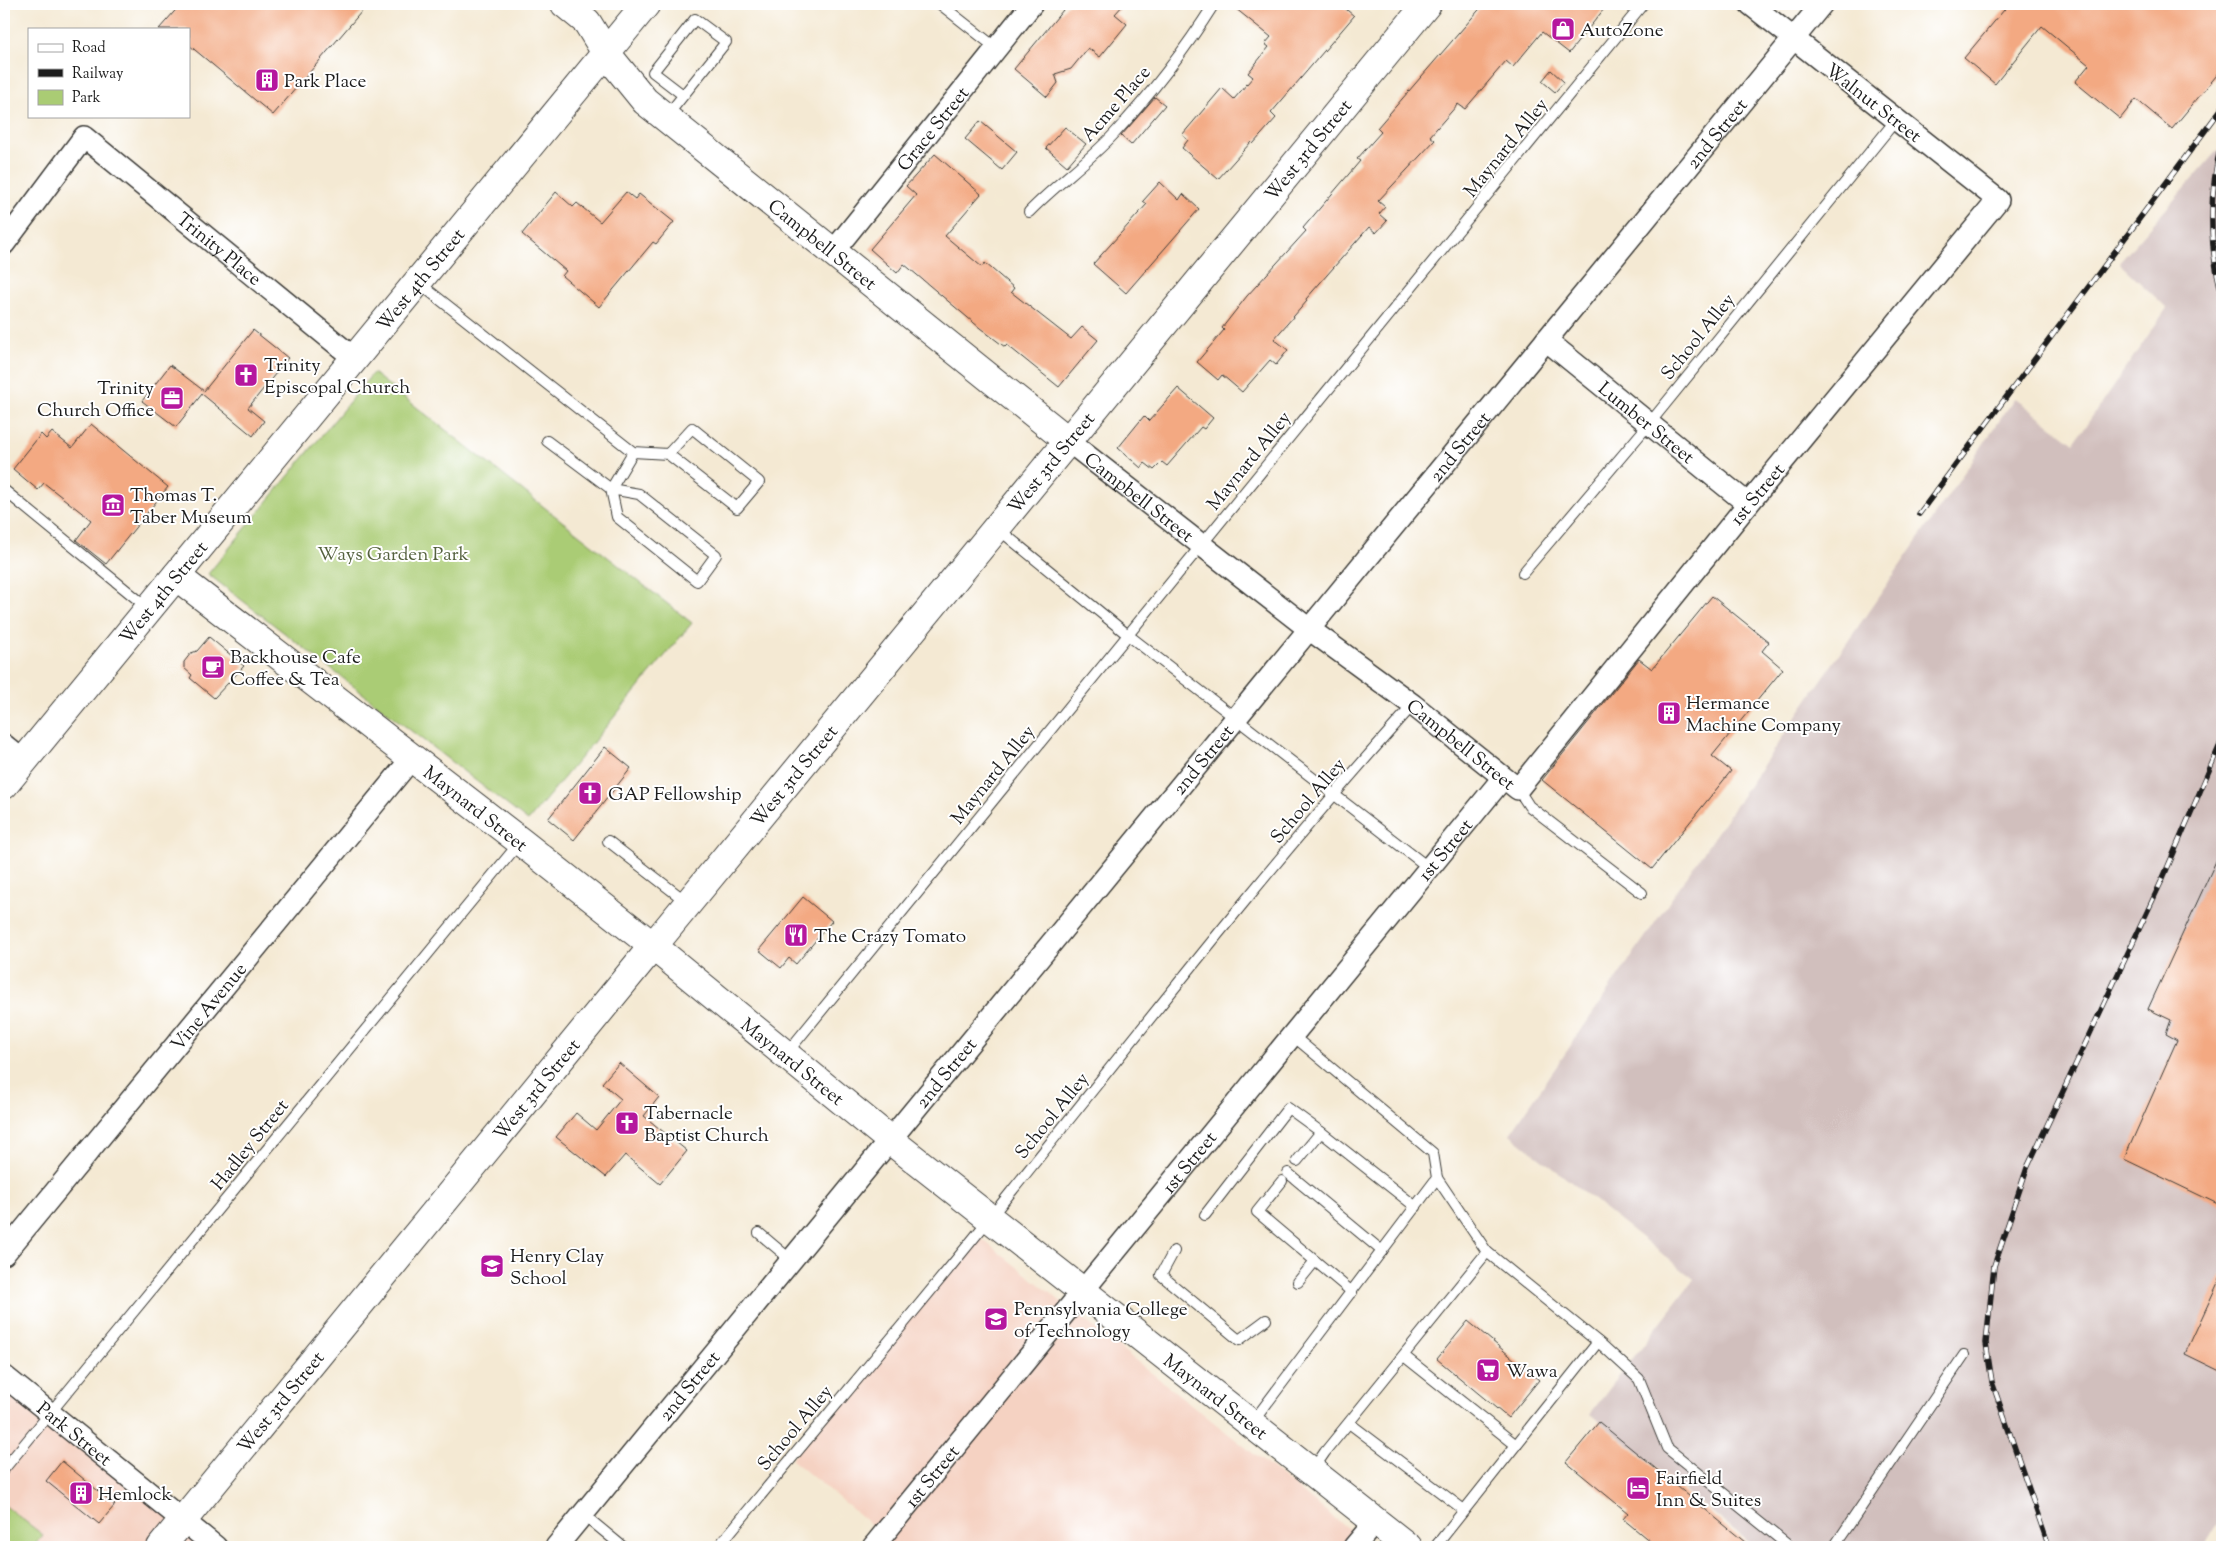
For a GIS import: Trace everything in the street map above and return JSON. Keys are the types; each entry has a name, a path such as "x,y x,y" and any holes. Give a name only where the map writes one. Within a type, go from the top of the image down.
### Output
{"main road":[{"name":"Campbell Street","path":"565,4 587,22 606,53 645,101 1067,440"},
{"name":"West 4th Street","path":"4,785 14,753 149,609 646,4"},
{"name":"West 3rd Street","path":"161,1547 1067,440 1427,4"},
{"name":"Maynard Street","path":"176,576 653,946 890,1140 1375,1522 1398,1544"}],"street":[{"name":"Grace Street","path":"832,253 1032,4"},
{"name":"Walnut Street","path":"1750,4 1998,200"},
{"name":"2nd Street","path":"556,1547 1822,4"},
{"name":"Trinity Place","path":"4,244 84,137 355,359"},
{"name":"1st Street","path":"873,1547 1430,868 1510,784 1748,504 1998,200"},
{"name":"Lumber Street","path":"1546,340 1748,504"},
{"name":"Campbell Street","path":"1067,440 1309,629 1413,705 1510,784"},
{"name":"Vine Avenue","path":"4,1254 412,758"},
{"name":"Park Street","path":"4,1376 216,1547"},
{"path":"1354,1547 1375,1522"}],"lane":[{"path":"940,4 996,48"},
{"name":"Acme Place","path":"1029,212 1049,191 1088,159 1114,134 1158,82 1214,4"},
{"name":"Maynard Alley","path":"785,1055 1643,4"},
{"path":"666,118 726,42 695,19 653,72 683,95"},
{"name":"School Alley","path":"1523,573 1649,424 1896,120"},
{"path":"418,282 633,452 668,454 736,508 759,482 692,428 668,454"},
{"path":"548,441 611,489 639,494 716,555 697,581 617,517 611,489 633,452"},
{"path":"4,490 149,609"},
{"path":"996,527 1128,635 1430,868"},
{"name":"School Alley","path":"718,1547 989,1219 1334,794 1413,705"},
{"name":"Campbell Street","path":"1510,784 1529,806 1642,892"},
{"path":"608,840 688,904"},
{"name":"Hadley Street","path":"4,1469 521,842"},
{"path":"1292,1035 1433,1153 1438,1178 1487,1252 1598,1342 1639,1378 1668,1448 1790,1547"},
{"path":"1205,1215 1288,1108 1416,1207"},
{"path":"1297,1161 1321,1132"},
{"path":"1352,1292 1257,1212 1285,1177 1382,1251"},
{"path":"1251,1424 1438,1178"},
{"path":"758,1233 791,1260"},
{"path":"1174,1251 1161,1275 1239,1340 1266,1320"},
{"path":"1312,1472 1349,1423 1487,1252"},
{"path":"1298,1282 1315,1261"},
{"path":"1435,1547 1598,1342"},
{"path":"1834,1547 1964,1355"},
{"path":"1404,1356 1516,1445"},
{"path":"1349,1423 1464,1510"},
{"path":"583,1514 623,1547"}],"shaded area":[{"path":"2222,145 2222,1517 2204,1547 1755,1547 1590,1414 1694,1279 1510,1134 2015,398 2074,443 2167,308 2119,263"},
{"name":"Pennsylvania College of Technology","path":"978,1236 1371,1547 858,1547 874,1527 791,1459"},
{"path":"4,1376 216,1547 4,1547"}],"green space":[{"name":"Ways Garden Park","path":"373,373 692,623 528,821 208,574"},
{"path":"4,1505 43,1535 33,1547 4,1546"}],"building":[{"name":"Park Place","path":"181,4 368,4 273,115 190,46 190,28 160,28"},
{"path":"1068,4 1124,4 1115,14 1127,24 1100,57 1088,48 1071,69 1055,74 1058,83 1047,97 1014,69"},
{"path":"1230,4 1340,4 1354,16 1271,113 1276,118 1253,144 1251,142 1218,179 1182,148 1188,140 1182,135 1222,88 1234,99 1253,77 1248,73 1269,47 1265,44 1271,37"},
{"path":"1484,4 1608,4 1569,53 1542,32 1513,67 1506,61 1465,109 1458,104 1430,136 1435,140 1378,201 1385,207 1379,214 1387,221 1376,233 1369,227 1274,339 1288,350 1276,365 1270,360 1242,392 1222,375 1218,380 1197,362 1224,330 1222,328 1247,296 1306,231 1303,228 1360,161 1357,159 1381,132 1377,128"},
{"path":"2009,4 2222,4 2222,69 2172,129 2136,99 2120,119 2075,82 2089,65 2042,26 1995,84 1964,58"},
{"path":"1551,70 1564,82 1555,92 1542,81"},
{"path":"1155,97 1165,105 1131,145 1121,136"},
{"path":"980,121 1017,152 1002,170 965,139"},
{"path":"1065,127 1086,144 1067,166 1046,148"},
{"path":"935,154 981,194 945,236 982,267 985,263 1014,288 1011,292 1071,339 1082,327 1098,340 1059,387 1007,345 1005,347 980,328 904,264 897,273 870,249 916,195 906,186"},
{"path":"1160,182 1179,200 1183,194 1199,209 1126,293 1093,264 1147,204 1143,201"},
{"path":"556,192 573,207 577,203 600,222 626,192 635,199 639,194 674,222 656,244 653,242 599,307 562,276 566,271 522,234"},
{"name":"Trinity Episcopal Church","path":"253,330 288,358 248,408 264,421 253,436 202,394 176,427 142,401 170,365 204,391"},
{"path":"1178,388 1213,418 1204,429 1201,427 1167,466 1162,462 1154,470 1145,463 1141,468 1118,448 1144,416 1149,421"},
{"name":"Thomas T. Taber Museum","path":"91,424 168,487 106,564 76,540 91,520 44,483 38,490 13,469 41,434 46,439 52,432 72,448"},
{"name":"Hermance Machine Company","path":"1712,596 1769,642 1762,651 1783,669 1712,756 1731,771 1652,869 1542,780 1639,659 1652,669"},
{"name":"Backhouse Cafe Coffee & Tea","path":"209,637 244,666 214,698 190,678 192,675 184,668 184,662 191,653 197,651"},
{"name":"GAP Fellowship","path":"605,747 631,768 574,840 548,819"},
{"path":"2222,848 2222,1206 2124,1159 2177,1040 2166,1034 2171,1020 2148,1009"},
{"name":"The Crazy Tomato","path":"803,897 832,921 796,964 789,958 781,968 759,950"},
{"name":"Tabernacle Baptist Church","path":"619,1063 659,1097 644,1116 687,1151 660,1184 625,1155 606,1177 556,1137 576,1113 596,1130 621,1099 602,1083"},
{"path":"2222,1274 2222,1372 2185,1354"},
{"name":"Wawa","path":"1468,1321 1539,1380 1508,1418 1437,1359"},
{"name":"Fairfield Inn & Suites","path":"1599,1422 1751,1547 1657,1547 1623,1519 1628,1513 1566,1462"},
{"name":"Hemlock","path":"62,1461 115,1505 99,1524 46,1481"}],"railway":[{"path":"1919,514 2222,108"},
{"path":"2222,142 2215,179 2212,218 2214,256 2222,293"},
{"path":"2049,1547 1992,1382 1986,1343 1994,1266 2027,1168 2163,878 2222,740"}],"place":[{"name":"AutoZone","path":"1563,29"},
{"name":"Park Place","path":"267,80"},
{"name":"Trinity Episcopal Church","path":"246,375"},
{"name":"Trinity Church Office","path":"172,398"},
{"name":"Thomas T. Taber Museum","path":"113,505"},
{"name":"Backhouse Cafe Coffee & Tea","path":"213,667"},
{"name":"Hermance Machine Company","path":"1669,713"},
{"name":"GAP Fellowship","path":"590,793"},
{"name":"The Crazy Tomato","path":"796,935"},
{"name":"Tabernacle Baptist Church","path":"627,1123"},
{"name":"Henry Clay School","path":"492,1266"},
{"name":"Pennsylvania College of Technology","path":"996,1319"},
{"name":"Wawa","path":"1488,1370"},
{"name":"Fairfield Inn & Suites","path":"1638,1488"},
{"name":"Hemlock","path":"81,1493"}]}
